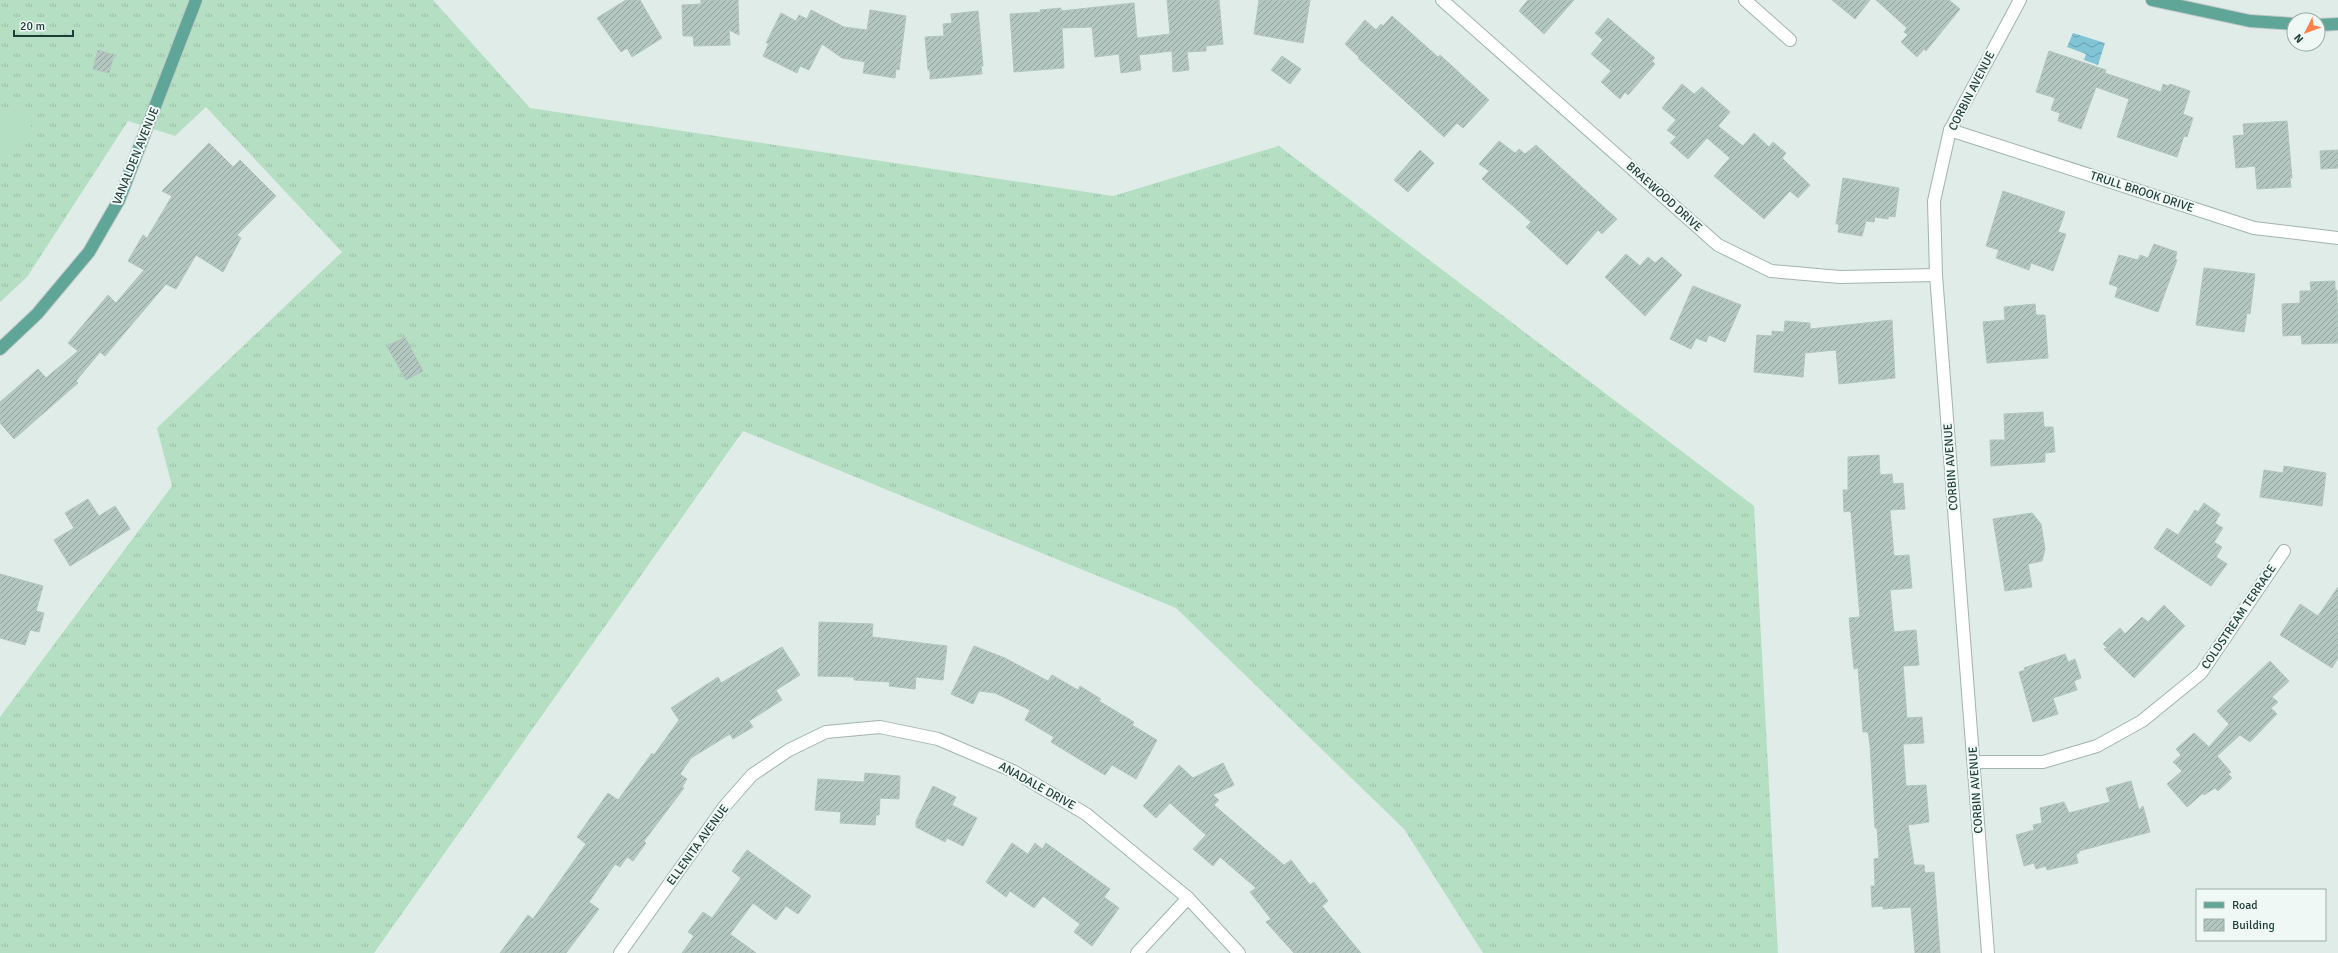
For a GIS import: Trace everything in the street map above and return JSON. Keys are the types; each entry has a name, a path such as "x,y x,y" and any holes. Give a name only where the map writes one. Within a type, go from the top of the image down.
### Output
{"main road":[{"name":"VANALDEN AVENUE","path":"0,349 37,314 89,252 120,200 196,0"},
{"path":"2152,0 2250,21 2286,23"},
{"path":"2326,25 2338,24"}],"street":[{"name":"BRAEWOOD DRIVE","path":"1442,0 1718,245 1771,271 1840,277 1936,275"},
{"path":"1745,0 1790,40"},
{"name":"CORBIN AVENUE","path":"1988,953 1936,275 1934,201 1950,130 2020,0"},
{"name":"TRULL BROOK DRIVE","path":"1950,130 2254,228 2338,238"},
{"name":"COLDSTREAM TERRACE","path":"1974,762 2043,762 2097,746 2142,721 2201,674 2284,551"},
{"name":"ANADALE DRIVE","path":"789,750 826,732 880,727 938,739 1013,771 1086,814 1188,898 1239,953"},
{"name":"ELLENITA AVENUE","path":"620,953 724,807 752,776 789,750"},
{"path":"1137,953 1188,898"}],"green space":[{"path":"0,0 433,0 530,108 1113,196 1279,146 1754,506 1778,953 1483,953 1404,829 1176,608 743,431 374,953 0,953 0,717 172,486 157,428 342,252 206,107 175,136 128,121 27,277 0,302"},
{"path":"18,103 31,109 32,124 25,138 20,143 7,152 0,154 0,111"}],"water":[{"path":"2073,33 2105,43 2098,65 2084,60 2086,54 2067,47"}],"building":[{"path":"626,0 640,0 662,38 632,57 627,48 621,52 597,18"},
{"path":"701,0 738,0 739,35 729,30 730,45 694,46 693,36 683,36 682,5 701,4"},
{"path":"1167,0 1219,0 1223,44 1206,46 1206,51 1187,52 1189,70 1173,72 1172,51 1139,55 1141,70 1121,73 1119,54 1095,57 1092,27 1062,28 1064,68 1014,72 1010,14 1041,12 1040,10 1061,8 1061,11 1134,3 1137,38 1170,34"},
{"path":"1259,0 1310,0 1303,43 1254,34"},
{"path":"1528,0 1574,0 1544,34 1519,11"},
{"path":"1832,0 1870,0 1855,19"},
{"path":"1876,0 1949,0 1960,9 1926,51 1924,49 1917,57 1901,42 1908,35 1904,32 1907,28"},
{"path":"811,10 844,27 867,30 870,10 906,16 899,70 896,69 895,78 863,73 865,62 842,58 822,44 809,70 800,66 797,73 763,56 769,43 766,43 781,13 796,21 799,15 807,19"},
{"path":"978,11 983,66 981,66 982,74 930,79 925,37 944,36 943,24 952,23 951,14"},
{"path":"1392,16 1438,57 1440,55 1489,100 1463,128 1457,123 1444,137 1358,58 1359,57 1345,44 1365,20 1376,30 1381,24 1383,26"},
{"path":"1608,18 1655,58 1652,61 1655,64 1628,95 1625,92 1620,99 1601,82 1611,71 1591,54 1603,40 1595,33"},
{"path":"98,50 114,55 109,73 93,69"},
{"path":"2049,51 2106,70 2105,73 2161,92 2163,84 2169,86 2170,84 2190,91 2183,114 2193,118 2187,137 2184,136 2177,157 2117,137 2129,99 2096,87 2081,129 2058,121 2060,113 2051,110 2055,98 2036,92"},
{"path":"1282,56 1301,69 1290,84 1271,70"},
{"path":"1682,84 1694,94 1702,87 1730,112 1718,126 1743,146 1754,133 1769,147 1773,142 1786,153 1782,158 1810,185 1798,198 1790,191 1764,219 1714,176 1730,158 1707,138 1688,159 1670,143 1676,137 1667,130 1676,120 1662,108"},
{"path":"2287,121 2292,178 2290,178 2291,187 2257,189 2255,166 2236,168 2233,136 2244,135 2243,124"},
{"path":"1499,141 1515,153 1519,149 1525,154 1536,145 1617,219 1602,234 1598,230 1567,265 1526,227 1531,222 1482,179 1489,171 1479,164"},
{"path":"209,143 233,167 240,160 276,196 237,235 241,238 223,272 196,255 176,289 166,284 105,356 100,352 76,381 78,383 14,439 0,423 0,402 38,369 46,378 78,351 68,343 108,295 116,303 144,270 128,261 143,235 147,238 172,196 162,191"},
{"path":"1420,150 1434,163 1408,192 1394,180"},
{"path":"2338,150 2338,168 2321,169 2320,151"},
{"path":"1843,178 1899,188 1895,217 1889,216 1888,219 1875,217 1874,222 1866,221 1862,236 1838,232 1839,224 1836,224"},
{"path":"2003,191 2065,212 2058,232 2066,234 2053,271 2031,263 2029,270 1996,258 1999,250 1986,246"},
{"path":"2154,244 2177,252 2175,259 2177,260 2158,312 2115,297 2118,287 2109,284 2119,255 2138,260 2140,255 2148,258"},
{"path":"1626,254 1640,266 1648,257 1655,263 1662,257 1682,275 1645,316 1605,277"},
{"path":"2204,268 2255,274 2250,314 2247,313 2244,332 2196,325"},
{"path":"2335,281 2335,290 2337,290 2338,343 2302,344 2301,335 2283,336 2282,304 2300,303 2300,291 2311,291 2310,282"},
{"path":"1693,286 1741,305 1725,342 1709,335 1706,342 1696,338 1691,349 1670,339"},
{"path":"2035,304 2036,315 2045,315 2048,358 1987,363 1983,322 2005,320 2004,307"},
{"path":"1892,320 1895,378 1839,384 1836,350 1805,353 1803,377 1754,372 1757,335 1772,336 1772,331 1784,332 1785,321 1810,323 1810,329"},
{"path":"405,337 423,371 406,380 387,346"},
{"path":"2043,412 2044,427 2053,427 2055,452 2045,453 2045,462 1991,466 1990,440 2005,440 2004,414"},
{"path":"1879,455 1880,475 1892,474 1893,484 1903,483 1905,509 1890,510 1894,556 1909,555 1912,588 1890,590 1894,632 1916,630 1919,665 1903,666 1907,718 1922,717 1924,743 1903,744 1906,786 1926,785 1929,822 1908,825 1914,865 1924,865 1925,873 1934,872 1940,953 1915,953 1911,907 1883,909 1883,906 1872,907 1871,886 1875,886 1874,859 1879,858 1877,828 1875,828 1870,745 1868,732 1863,732 1858,668 1854,669 1849,618 1860,617 1851,513 1849,511 1844,512 1843,490 1848,490 1848,457"},
{"path":"2284,466 2326,473 2322,506 2260,497 2264,470 2283,473"},
{"path":"88,499 99,516 115,506 130,529 70,566 54,540 74,528 65,513"},
{"path":"2204,503 2220,514 2215,523 2223,528 2214,542 2222,547 2216,557 2227,564 2211,586 2154,548 2167,528 2178,535 2195,510 2198,512"},
{"path":"2032,513 2041,524 2045,549 2042,561 2028,564 2032,587 2005,591 1993,519"},
{"path":"0,574 43,586 36,611 44,613 39,632 30,630 25,645 0,638"},
{"path":"2338,587 2338,658 2332,668 2280,635 2300,604 2318,616"},
{"path":"2164,605 2185,626 2134,678 2104,649 2107,648 2103,644 2120,628 2125,634 2142,617 2148,622"},
{"path":"819,622 873,624 872,637 947,646 943,680 916,677 915,689 889,686 890,682 854,680 854,677 818,676"},
{"path":"974,646 1005,658 1048,681 1052,675 1078,690 1080,686 1101,699 1099,701 1134,722 1132,725 1157,740 1136,779 1112,765 1105,775 1051,742 1054,737 1025,720 1030,710 995,693 979,691 973,704 951,694"},
{"path":"782,647 800,675 776,690 782,700 749,721 753,727 733,739 730,734 691,758 680,774 687,779 682,787 684,788 644,841 646,843 633,861 627,857 620,867 615,864 589,902 599,909 566,953 500,953 528,915 533,919 586,844 577,837 608,793 618,800 652,753 654,755 679,720 671,708 718,677 721,683"},
{"path":"2065,654 2068,662 2075,659 2081,678 2074,681 2077,690 2053,698 2058,714 2033,722 2019,672 2025,670 2024,668"},
{"path":"2270,661 2289,681 2272,697 2278,702 2271,708 2277,714 2250,742 2240,735 2217,756 2231,772 2228,774 2232,778 2218,791 2215,788 2204,795 2203,793 2187,807 2167,784 2182,771 2173,762 2181,755 2176,749 2194,733 2209,747 2229,724 2217,711"},
{"path":"1223,763 1234,785 1213,795 1219,800 1214,805 1284,865 1291,860 1310,885 1314,882 1328,901 1322,906 1361,953 1294,953 1266,922 1271,919 1250,892 1256,888 1220,857 1213,866 1193,849 1206,835 1170,803 1156,818 1143,806 1179,765 1193,778"},
{"path":"865,773 900,776 899,799 880,798 879,815 876,815 875,825 840,823 841,812 815,810 818,779 864,782"},
{"path":"2131,781 2139,810 2143,806 2150,832 2079,851 2079,853 2076,854 2078,863 2047,870 2046,866 2036,869 2034,863 2024,866 2016,835 2034,830 2033,825 2042,823 2040,808 2064,802 2069,813 2110,802 2106,788"},
{"path":"933,786 956,797 952,805 977,818 963,846 947,838 945,842 916,827 916,821"},
{"path":"1012,843 1028,854 1035,843 1042,849 1046,843 1110,889 1104,897 1119,908 1092,946 1074,932 1080,924 1043,896 1034,908 1010,891 1006,897 986,882"},
{"path":"747,850 811,896 798,914 786,906 776,920 753,903 730,934 756,953 682,953 694,936 688,932 703,912 712,918 741,878 732,871"}]}
